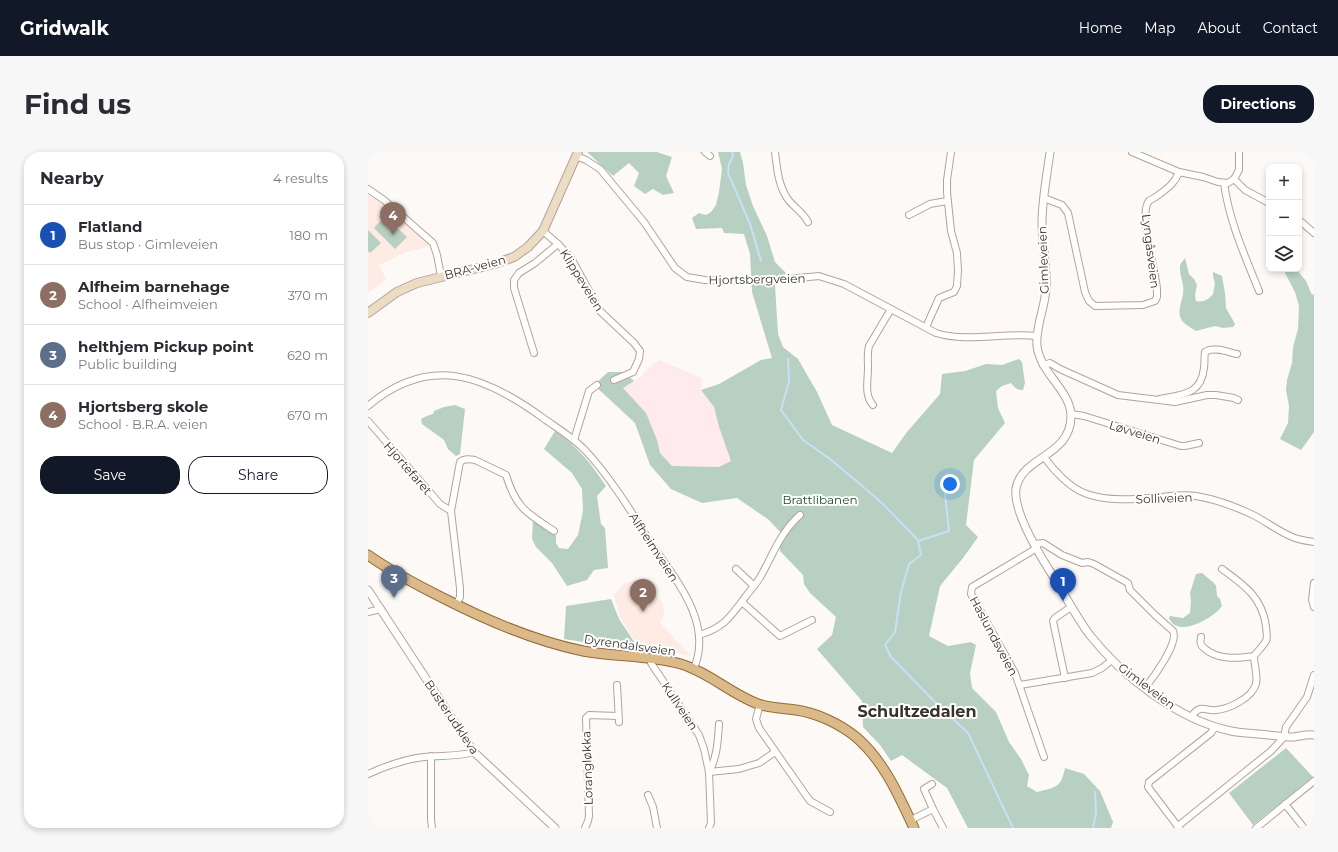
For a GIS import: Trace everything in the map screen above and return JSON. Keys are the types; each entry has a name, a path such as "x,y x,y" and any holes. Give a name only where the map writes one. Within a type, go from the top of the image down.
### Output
{"main road":[{"name":"BRA-veien","path":"368,313 397,292 417,282 494,264 514,257 528,247 543,231 577,154"},
{"name":"Dyrendalsveien","path":"368,556 456,605 490,621 554,644 584,651 652,658 674,662 694,668 742,697 760,704 815,714 842,727 866,746 878,761 890,779 912,824"}],"street":[{"path":"775,152 779,181 782,189 787,198 808,222"},
{"path":"926,327 939,298 954,292 957,286 957,253 951,231 947,201 947,180 951,152"},
{"name":"Gimleveien","path":"1050,152 1042,225 1046,287 1037,336 1038,351 1043,365 1068,401 1071,414 1068,432 1063,441 1026,470 1018,483 1016,489 1017,501 1021,516 1035,546 1088,633 1112,660 1131,678 1191,717 1215,727 1232,732 1284,737 1313,734"},
{"path":"1132,152 1179,172 1194,174 1224,183 1228,183 1234,179 1239,170 1239,152"},
{"name":"Hjortsbergveien","path":"577,154 600,169 644,222 675,268 687,277 727,281 788,280 819,276 844,284 942,335 961,338 1037,336"},
{"name":"Lyngåsveien","path":"1044,198 1062,205 1068,212 1085,292 1089,302 1095,306 1143,305 1154,301 1157,297 1157,289 1147,232 1145,213 1146,206 1149,201 1169,188 1179,172"},
{"path":"1234,179 1245,190 1266,201"},
{"path":"1224,183 1226,198 1239,244 1259,291"},
{"path":"368,189 384,200 433,243 441,276"},
{"path":"909,215 930,204 947,201"},
{"path":"1302,222 1314,232"},
{"name":"Klippeveien","path":"543,231 571,258 600,311 640,350 639,359 634,372 614,380"},
{"path":"534,352 514,288 514,280 519,273 536,263 558,244"},
{"path":"873,405 870,402 868,391 867,352 891,309"},
{"path":"1157,400 1179,395 1196,388 1202,382 1205,352 1208,349 1238,354"},
{"path":"1043,365 1050,363 1083,380 1118,395 1175,402 1207,395 1216,395 1238,400"},
{"name":"Alfheimveien","path":"368,406 392,388 428,376 449,376 470,379 499,390 524,403 574,440 591,457 607,478 683,591 697,619 699,635 698,656 694,668"},
{"path":"574,440 589,391 597,385"},
{"name":"Løvveien","path":"1071,414 1084,416 1181,446 1199,443"},
{"name":"Hjortefaret","path":"368,422 440,504 451,511"},
{"name":"Solliveien","path":"1044,457 1078,491 1104,498 1120,499 1182,495 1195,496 1225,504 1249,514 1288,536 1314,542"},
{"path":"456,605 460,597 460,588 451,511 460,462 465,459 475,460 506,475 510,488 519,505 554,531"},
{"path":"699,635 711,632 726,621 742,602 754,586 774,549 790,524 800,515"},
{"path":"1035,546 1043,543 1062,555 1082,563 1088,562 1094,564 1128,583 1130,590 1155,616 1173,630 1174,638 1164,662 1145,688"},
{"name":"Haslundsveien","path":"1035,546 972,587 971,594 1015,673 1044,757"},
{"path":"736,569 754,586"},
{"path":"1191,717 1197,710 1202,708 1214,711 1225,709 1250,694 1255,686 1257,678 1254,656 1266,640 1267,631 1258,600 1250,591 1222,569"},
{"path":"1314,583 1312,600 1314,607"},
{"name":"Busterudkleva","path":"368,590 474,752 549,825 555,828"},
{"path":"742,602 780,636 812,620"},
{"path":"1065,678 1053,621 1071,606"},
{"path":"368,612 381,609"},
{"path":"1201,637 1200,641 1202,646 1208,652 1216,655 1233,658 1254,656"},
{"name":"Kullveien","path":"652,658 651,663 699,735 709,772 711,823 709,828"},
{"path":"1020,686 1092,673 1102,668 1112,660"},
{"path":"1215,727 1212,733 1149,782 1149,789 1179,827 1271,751 1284,737 1286,727 1307,696 1314,675"},
{"name":"Lorangløkka","path":"585,828 589,816 586,718 589,715 619,719 618,685"},
{"path":"760,704 756,719 759,728 810,801 830,812"},
{"path":"709,772 713,765 720,724"},
{"path":"368,774 399,762 431,756 454,756 474,752"},
{"path":"709,772 739,769 759,763 776,752"},
{"path":"431,756 432,828"},
{"path":"1256,828 1314,781"},
{"path":"932,784 924,789 943,828"},
{"path":"648,795 653,807 657,828"},
{"path":"1285,804 1304,828"},
{"path":"912,824 933,809"}],"shaded area":[{"path":"368,194 431,246 407,252 379,265 386,279 368,293"},
{"path":"659,360 702,378 701,390 714,407 719,427 732,461 719,467 672,466 660,453 657,440 622,388 642,376 649,367"},
{"path":"637,580 662,602 664,609 663,617 660,623 691,656 640,646 631,635 620,617 614,595 624,584"}],"green space":[{"path":"587,152 657,152 672,157 666,176 674,193 663,195 653,189 645,194 634,186 639,173 629,163 613,176"},
{"name":"Brattlibanen","path":"718,152 740,152 746,185 753,206 767,236 775,262 786,273 775,285 778,334 783,347 798,359 817,392 832,425 892,453 907,432 940,394 942,374 965,371 986,364 1002,365 1019,359 1022,362 1025,383 1023,390 1019,390 1011,383 1002,386 996,391 998,408 1005,423 974,460 966,525 978,537 940,586 929,636 948,646 971,642 976,645 970,673 972,688 996,712 1009,742 1021,759 1029,775 1027,786 1037,792 1057,786 1062,779 1065,768 1084,774 1100,791 1113,822 1111,828 968,828 947,788 902,755 891,761 880,745 863,727 862,701 817,649 832,635 836,617 810,593 804,584 803,575 780,551 780,532 769,520 737,498 702,503 671,489 650,465 635,423 594,385 608,372 624,372 634,381 623,388 646,413 657,440 660,453 672,466 719,467 731,461 719,427 714,407 701,390 719,384 761,360 772,358 752,292 750,254 744,234 724,233 722,228 696,229 692,218 699,213 706,215 711,212 716,205 722,169"},
{"path":"385,216 407,237 395,249 374,228"},
{"path":"368,230 381,243 370,253 368,251"},
{"path":"1185,258 1189,274 1197,285 1195,295 1196,301 1206,300 1213,294 1215,283 1213,272 1222,276 1226,308 1235,324 1233,327 1223,328 1215,326 1196,331 1185,324 1181,319 1180,309 1183,284 1180,266"},
{"path":"1285,272 1298,272 1306,281 1312,295 1314,294 1314,432 1301,450 1280,439 1288,423 1289,406 1286,390 1287,380 1292,363 1293,347 1298,329 1299,306 1295,292"},
{"path":"455,405 465,409 460,454 456,456 448,449 444,440 422,424 421,419 433,414 434,411"},
{"path":"555,431 571,443 584,456 606,486 597,496 601,524 605,528 608,568 594,570 587,580 567,586 552,563 536,547 532,539 533,520 556,536 556,543 559,548 568,549 578,535 583,511 582,489 572,473 544,449"},
{"path":"1202,573 1216,586 1217,596 1220,599 1222,606 1218,611 1204,621 1196,624 1187,627 1180,627 1173,624 1169,618 1170,616 1183,618 1190,613 1190,593 1196,574"},
{"path":"611,599 619,619 637,646 627,649 564,639 566,606"},
{"path":"1286,748 1313,777 1253,825 1229,793"}],"waterway":[{"path":"732,152 733,156 729,164 728,173 750,224 761,261"},
{"path":"788,359 789,381 781,410 803,440 830,459 883,504 918,540"},
{"path":"951,482 945,494 949,531 918,541 921,555 909,564 901,592 895,632 885,645 891,657 968,733 1013,828"},
{"path":"1093,828 1096,813 1095,792"}],"place":[{"name":"Hjortsberg skole","path":"393,235"},
{"name":"helthjem Pickup point","path":"394,598"},
{"name":"Flatland","path":"1063,601"},
{"name":"Alfheim barnehage","path":"643,612"}],"district":[{"name":"Schultzedalen","path":"917,711"}]}
